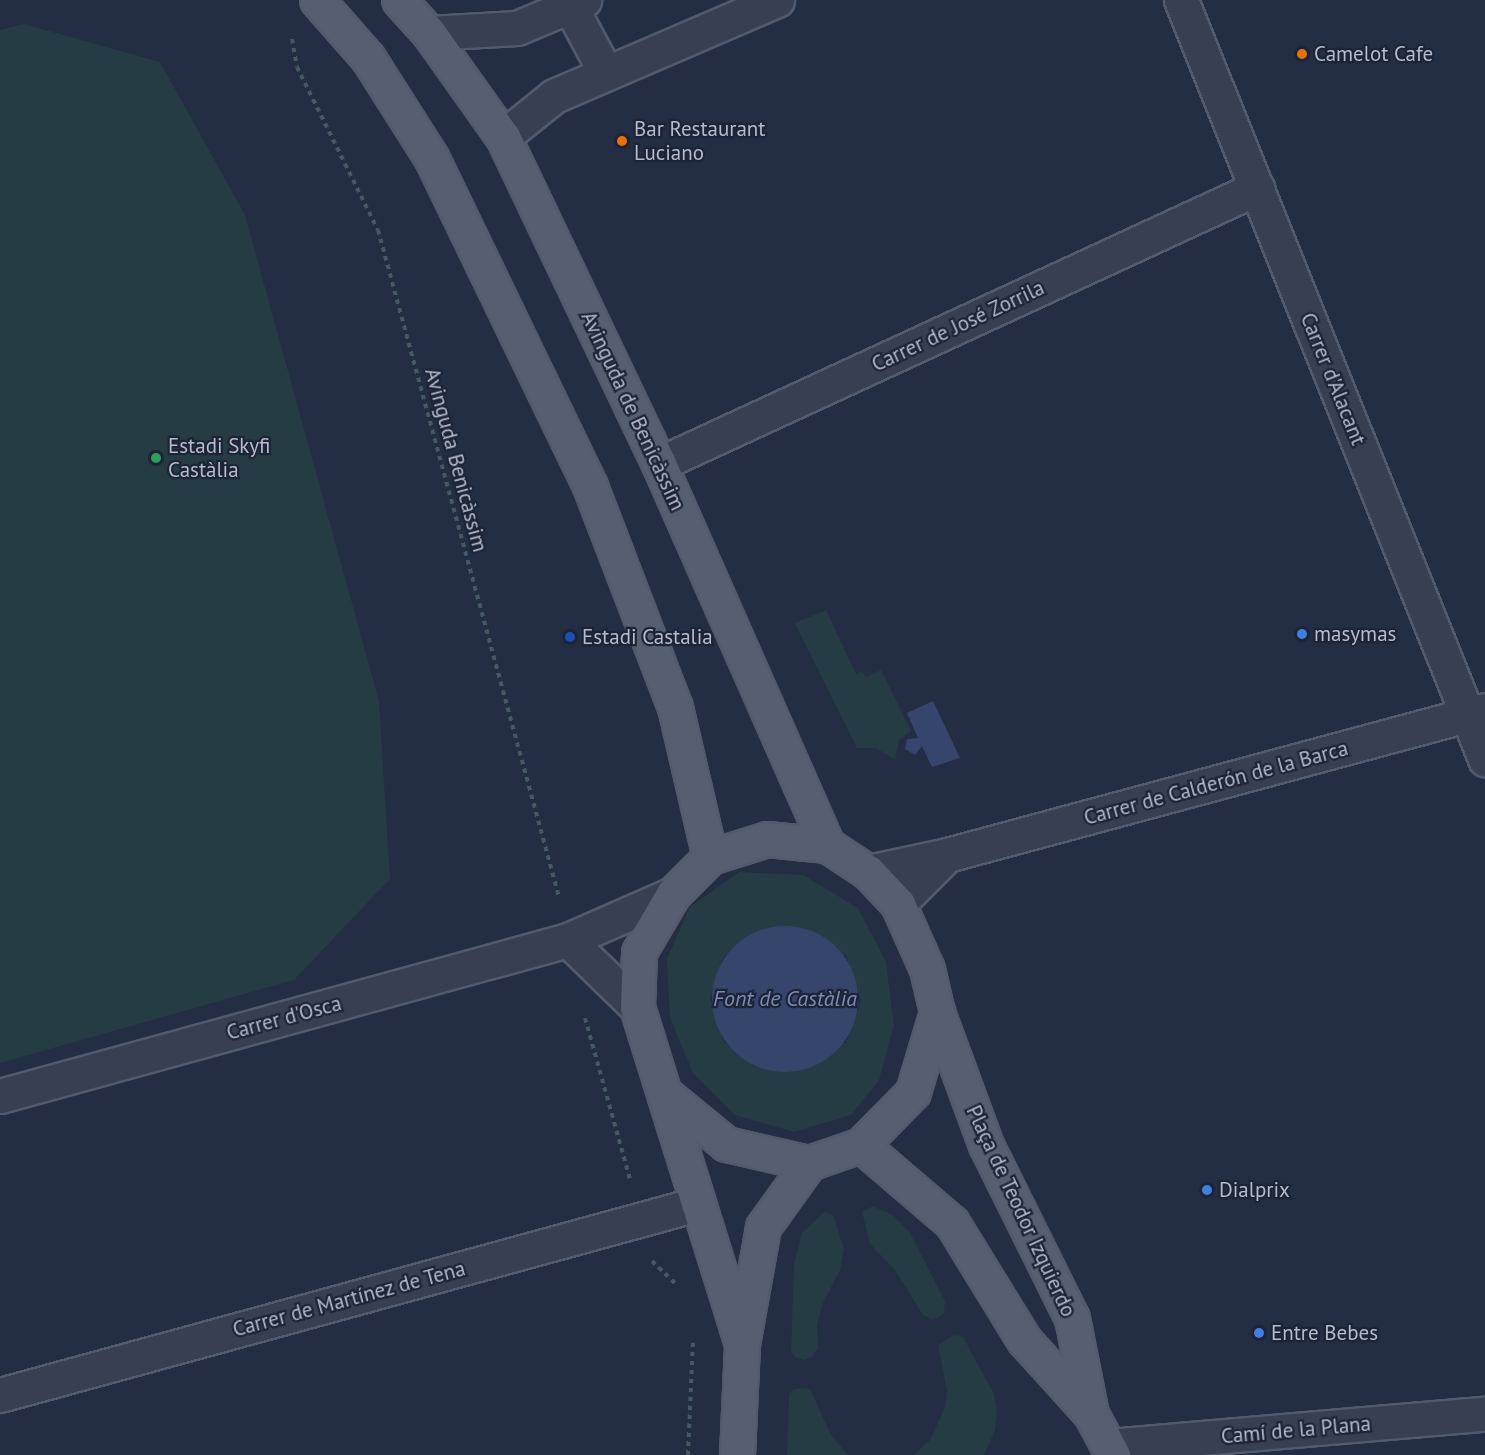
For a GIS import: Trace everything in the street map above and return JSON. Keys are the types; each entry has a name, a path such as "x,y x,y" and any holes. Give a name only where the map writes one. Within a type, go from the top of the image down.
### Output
{"main road":[{"path":"316,0 368,58 432,159 590,486 675,707 710,857"},
{"name":"Avinguda de Benicàssim","path":"399,0 429,33 503,137 659,464 827,845"},
{"path":"742,1344 637,1007 639,952 673,894 710,857 767,839 827,845"},
{"name":"Plaça de Teodor Izquierdo","path":"827,845 868,872 898,904 927,969 937,1012 986,1145 1072,1318 1091,1414"},
{"path":"665,1095 726,1144 809,1163 861,1145 913,1092 937,1012"},
{"name":"Plaça de Teodor Izquierdo","path":"861,1145 952,1223 1024,1340 1091,1414 1110,1450"},
{"path":"737,1455 742,1344 763,1227 809,1163"}],"street":[{"path":"503,137 554,96 777,0"},
{"name":"Carrer d'Alacant","path":"1181,0 1476,712 1485,759"},
{"path":"429,33 517,28 577,3 606,73"},
{"name":"Carrer de José Zorrila","path":"659,464 1257,188"},
{"name":"Carrer de Calderón de la Barca","path":"868,872 947,855 1476,712"},
{"name":"Carrer de Calderón de la Barca","path":"898,904 947,855"},
{"name":"Carrer d'Osca","path":"0,1096 568,940 673,894"},
{"path":"568,940 637,1007"},
{"name":"Carrer de Martínez de Tena","path":"0,1395 698,1204"},
{"name":"Camí de la Plana","path":"1110,1450 1485,1414"}],"path":[{"name":"Avinguda Benicàssim","path":"292,35 297,67 378,230 563,913 568,940"}],"shaded area":[{"name":"Estadi Skyfi Castàlia","path":"24,24 160,62 245,215 379,701 390,879 294,980 0,1063 0,30"},
{"path":"826,610 856,674 862,671 866,677 881,670 911,731 899,740 895,760 876,748 857,748 795,623"},
{"path":"739,872 803,875 858,908 886,962 894,1025 879,1080 851,1115 794,1132 735,1115 693,1073 670,1018 667,959 690,907","holes":["724,955 846,955 861,1000 846,1043 724,1043 710,998"]},
{"path":"873,1206 894,1216 910,1233 945,1301 944,1313 938,1318 931,1319 923,1315 894,1269 870,1244 862,1212"},
{"path":"824,1212 833,1215 844,1249 840,1270 823,1303 817,1325 818,1349 812,1357 804,1360 795,1357 791,1351 794,1264 802,1233"},
{"path":"954,1335 963,1337 994,1394 997,1414 995,1430 984,1455 914,1455 930,1440 945,1407 947,1391 938,1345"},
{"path":"794,1389 810,1389 831,1435 848,1455 787,1455 789,1394"}],"water":[{"path":"933,701 960,758 932,767 922,746 915,755 905,749 907,739 918,738 907,713"},
{"name":"Font de Castàlia","path":"785,926 799,927 813,932 826,938 837,947 846,958 852,971 857,985 857,1013 852,1027 846,1040 837,1051 826,1060 813,1066 799,1071 785,1072 771,1071 757,1066 744,1060 733,1051 724,1040 718,1027 713,1013 712,999 713,985 718,971 724,958 733,947 744,938 757,932 771,927"}],"place":[{"name":"Camelot Cafe","path":"1302,54"},
{"name":"Bar Restaurant Luciano","path":"622,141"},
{"name":"Estadi Skyfi Castàlia","path":"156,458"},
{"name":"masymas","path":"1302,634"},
{"name":"Estadi Castalia","path":"570,637"},
{"name":"Dialprix","path":"1207,1190"},
{"name":"Entre Bebes","path":"1259,1333"}]}
